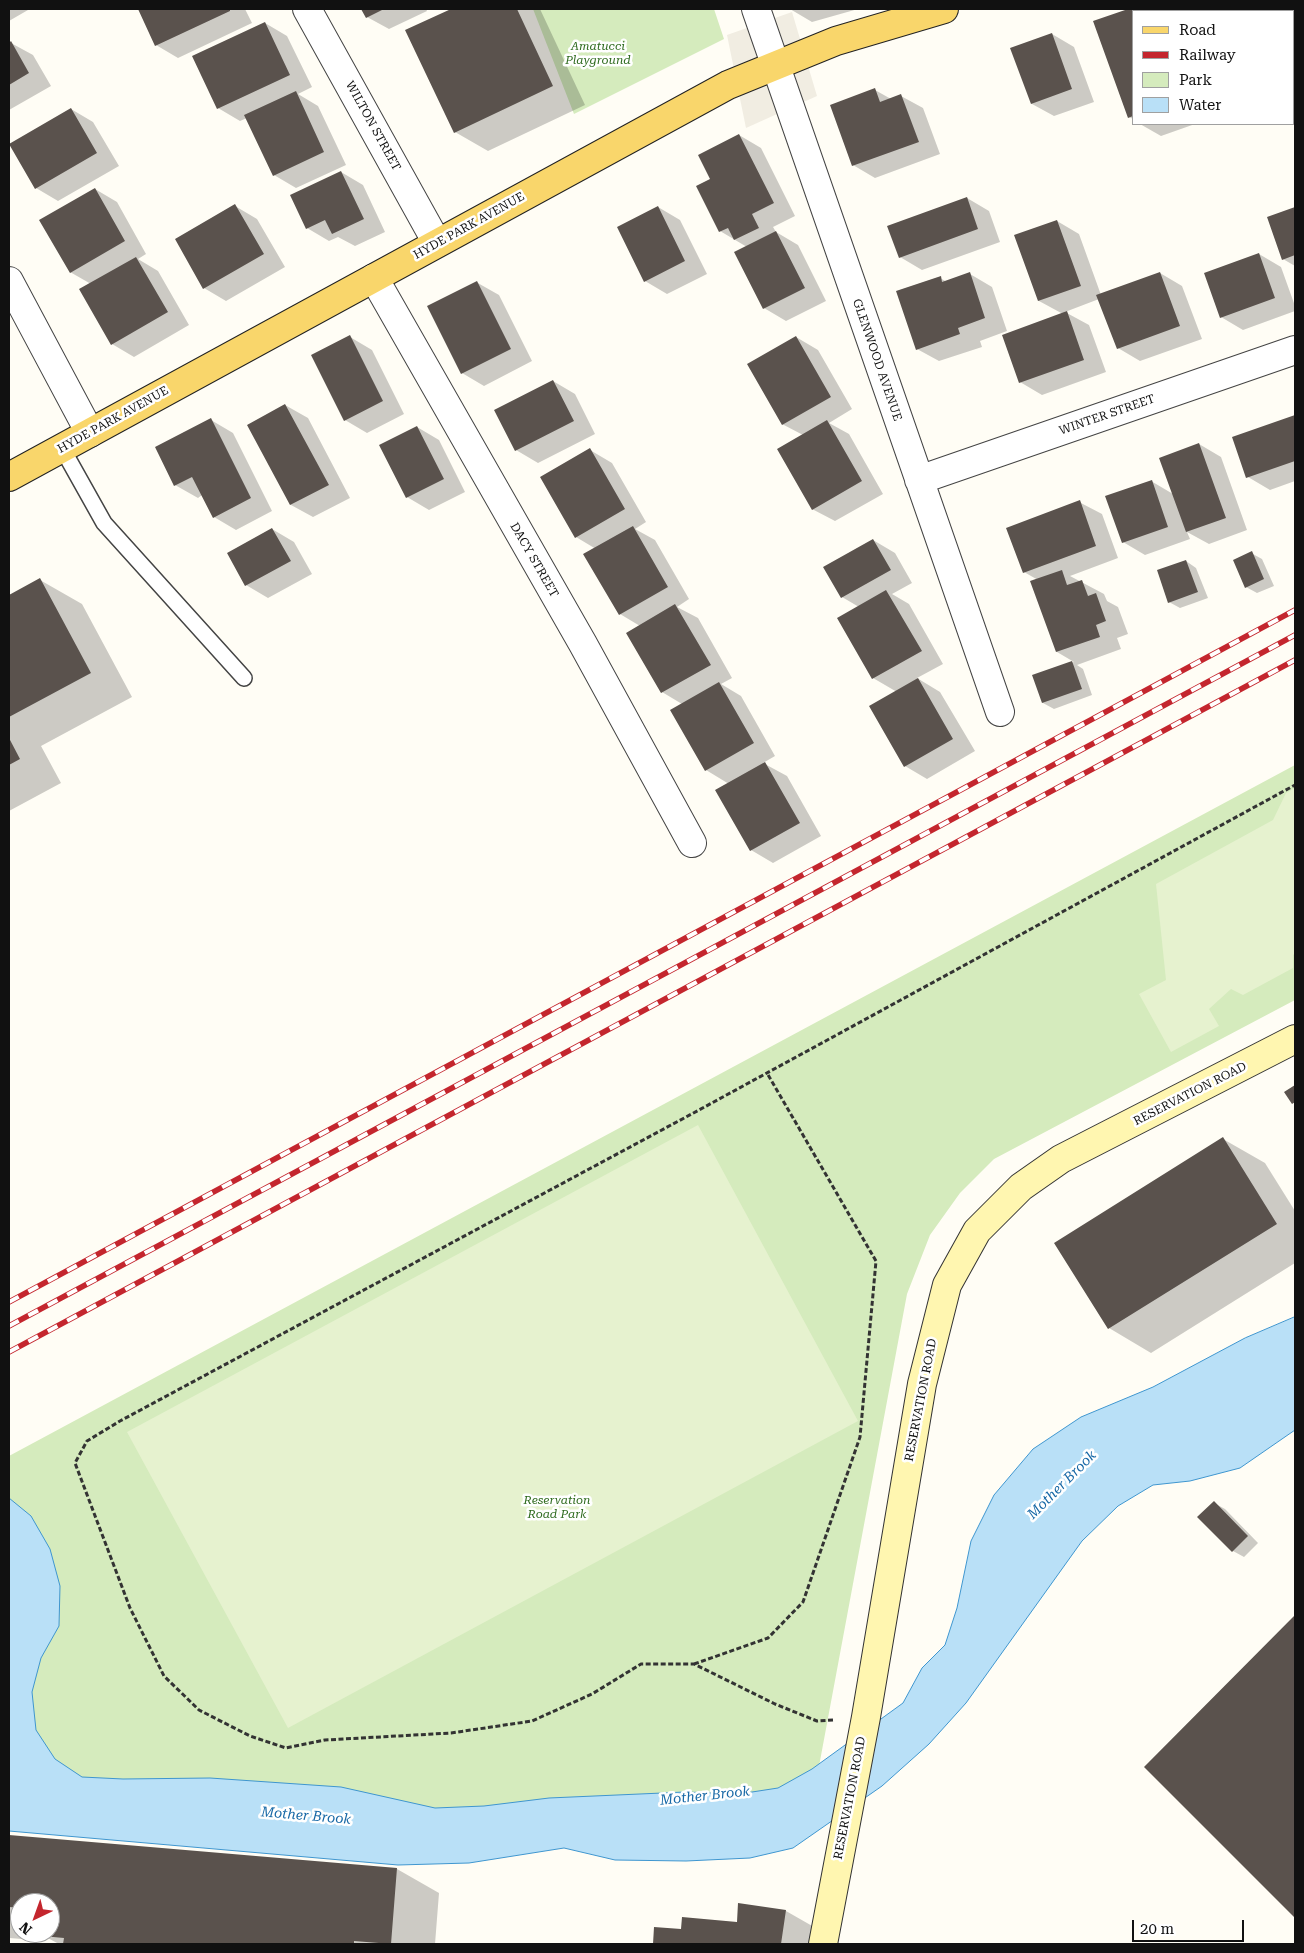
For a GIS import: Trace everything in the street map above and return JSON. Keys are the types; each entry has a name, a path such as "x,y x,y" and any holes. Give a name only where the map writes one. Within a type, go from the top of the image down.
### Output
{"main road":[{"name":"HYDE PARK AVENUE","path":"9,476 728,85 836,41 944,9"},
{"name":"RESERVATION ROAD","path":"823,1944 866,1717 922,1384 947,1285 977,1231 1021,1187 1061,1159 1295,1039"}],"street":[{"name":"WILTON STREET","path":"308,9 437,243"},
{"name":"GLENWOOD AVENUE","path":"756,9 1000,712"},
{"name":"DACY STREET","path":"374,278 587,652 692,843"},
{"path":"9,282 90,433"},
{"name":"WINTER STREET","path":"919,480 1295,350"}],"lane":[{"path":"62,448 104,523 244,678"}],"path":[{"path":"767,1073 876,1261 860,1437 802,1602 768,1638 694,1664 641,1664 592,1694 532,1721 451,1733 325,1740 286,1748 250,1736 199,1710 164,1676 130,1608 75,1463 86,1441 1295,785"},
{"path":"694,1664 775,1704 817,1722 866,1717"}],"green space":[{"name":"Amatucci Playground","path":"533,9 714,9 724,39 574,114"},
{"name":"Reservation Road Park","path":"1295,765 1295,1000 994,1159 960,1193 930,1235 907,1294 817,1777 774,1794 437,1818 80,1786 37,1760 9,1523 9,1456"},
{"path":"1295,788 1295,953 1293,955 1293,968 1243,995 1231,989 1209,1009 1219,1026 1171,1052 1139,994 1166,980 1156,884 1273,820 1286,793"},
{"path":"698,1125 858,1421 288,1728 127,1432"}],"shaded area":[{"path":"792,12 817,96 746,128 727,35"}],"water":[{"name":"Mother Brook","path":"1295,1317 1295,1430 1240,1468 1190,1481 1153,1485 1118,1506 1082,1541 966,1703 929,1744 882,1786 793,1848 750,1858 686,1861 615,1860 564,1848 469,1863 398,1865 9,1831 9,1498 31,1516 50,1549 60,1586 59,1626 41,1658 32,1692 36,1730 55,1759 82,1777 123,1779 210,1778 341,1787 435,1808 484,1806 549,1798 685,1792 739,1794 778,1788 812,1769 903,1703 922,1668 945,1645 957,1608 971,1541 994,1495 1033,1449 1081,1417 1153,1387 1245,1338"}],"building":[{"path":"138,9 230,9 230,11 155,46"},
{"path":"361,9 384,9 366,18"},
{"path":"451,9 517,9 553,86 454,133 405,30"},
{"path":"1128,9 1155,9 1132,10 1132,116 1128,118 1093,21"},
{"path":"1221,9 1258,9 1258,10"},
{"path":"1295,9 1295,34 1294,10 1288,10"},
{"path":"265,22 290,75 217,109 192,56"},
{"path":"1052,33 1072,89 1031,104 1010,48"},
{"path":"11,41 29,73 9,85 9,43"},
{"path":"875,88 880,102 901,94 919,142 852,166 830,105"},
{"path":"296,91 324,152 273,176 244,115"},
{"path":"71,108 97,153 35,189 9,144"},
{"path":"739,134 774,203 752,214 759,228 734,240 728,228 719,232 696,186 710,179 698,155"},
{"path":"341,171 364,219 332,234 325,220 306,229 290,195"},
{"path":"95,188 125,241 70,273 39,220"},
{"path":"967,197 978,229 899,258 887,226"},
{"path":"235,204 264,254 203,289 175,239"},
{"path":"658,206 685,261 644,282 617,227"},
{"path":"1295,207 1295,255 1282,260 1267,217"},
{"path":"1057,220 1081,286 1038,301 1014,235"},
{"path":"776,231 805,288 763,309 734,252"},
{"path":"1259,253 1275,298 1220,318 1204,273"},
{"path":"136,257 168,312 111,345 79,289"},
{"path":"970,272 985,318 958,328 960,334 916,350 896,291 941,276 942,282"},
{"path":"1160,272 1180,326 1117,349 1096,295"},
{"path":"477,281 511,349 461,374 427,306"},
{"path":"1067,311 1084,360 1019,383 1002,335"},
{"path":"350,335 383,401 344,421 311,355"},
{"path":"796,336 831,397 782,425 747,364"},
{"path":"553,380 574,421 515,451 494,410"},
{"path":"285,404 329,485 290,505 247,425"},
{"path":"1295,415 1295,461 1246,478 1232,437"},
{"path":"211,418 251,498 213,518 192,477 174,486 155,447"},
{"path":"827,420 862,481 812,510 777,449"},
{"path":"417,426 444,479 406,498 379,445"},
{"path":"1199,443 1226,518 1186,532 1159,458"},
{"path":"590,448 625,509 575,538 540,477"},
{"path":"1152,480 1168,527 1122,543 1105,496"},
{"path":"1080,500 1096,546 1023,573 1006,528"},
{"path":"633,526 668,587 619,615 583,554"},
{"path":"272,528 291,561 245,586 227,553"},
{"path":"873,539 891,570 841,598 823,567"},
{"path":"1252,551 1264,579 1245,588 1233,560"},
{"path":"1186,560 1198,592 1168,603 1157,570"},
{"path":"1062,570 1067,585 1082,580 1088,596 1096,593 1106,621 1096,625 1100,637 1056,652 1030,581"},
{"path":"40,578 91,673 9,717 9,595"},
{"path":"886,590 922,651 872,679 837,618"},
{"path":"675,604 711,665 661,693 626,633"},
{"path":"1072,661 1082,689 1042,703 1032,675"},
{"path":"918,678 953,739 904,767 869,706"},
{"path":"719,682 754,743 705,771 670,710"},
{"path":"9,738 20,759 9,765"},
{"path":"765,762 800,823 750,851 715,790"},
{"path":"1295,1085 1295,1102 1292,1104 1284,1092"},
{"path":"1223,1137 1277,1224 1108,1329 1054,1243"},
{"path":"1214,1501 1248,1536 1232,1552 1197,1517"},
{"path":"1295,1615 1295,1918 1144,1767"},
{"path":"9,1835 397,1868 391,1944 354,1941 354,1944 63,1944 64,1938 60,1938 60,1893 10,1893 9,1907"},
{"path":"738,1903 786,1910 781,1944 653,1944 654,1927 681,1929 682,1917 737,1922"}],"railway":[{"path":"9,1302 1295,610"},
{"path":"9,1326 1295,635"},
{"path":"9,1352 1295,660"}]}
